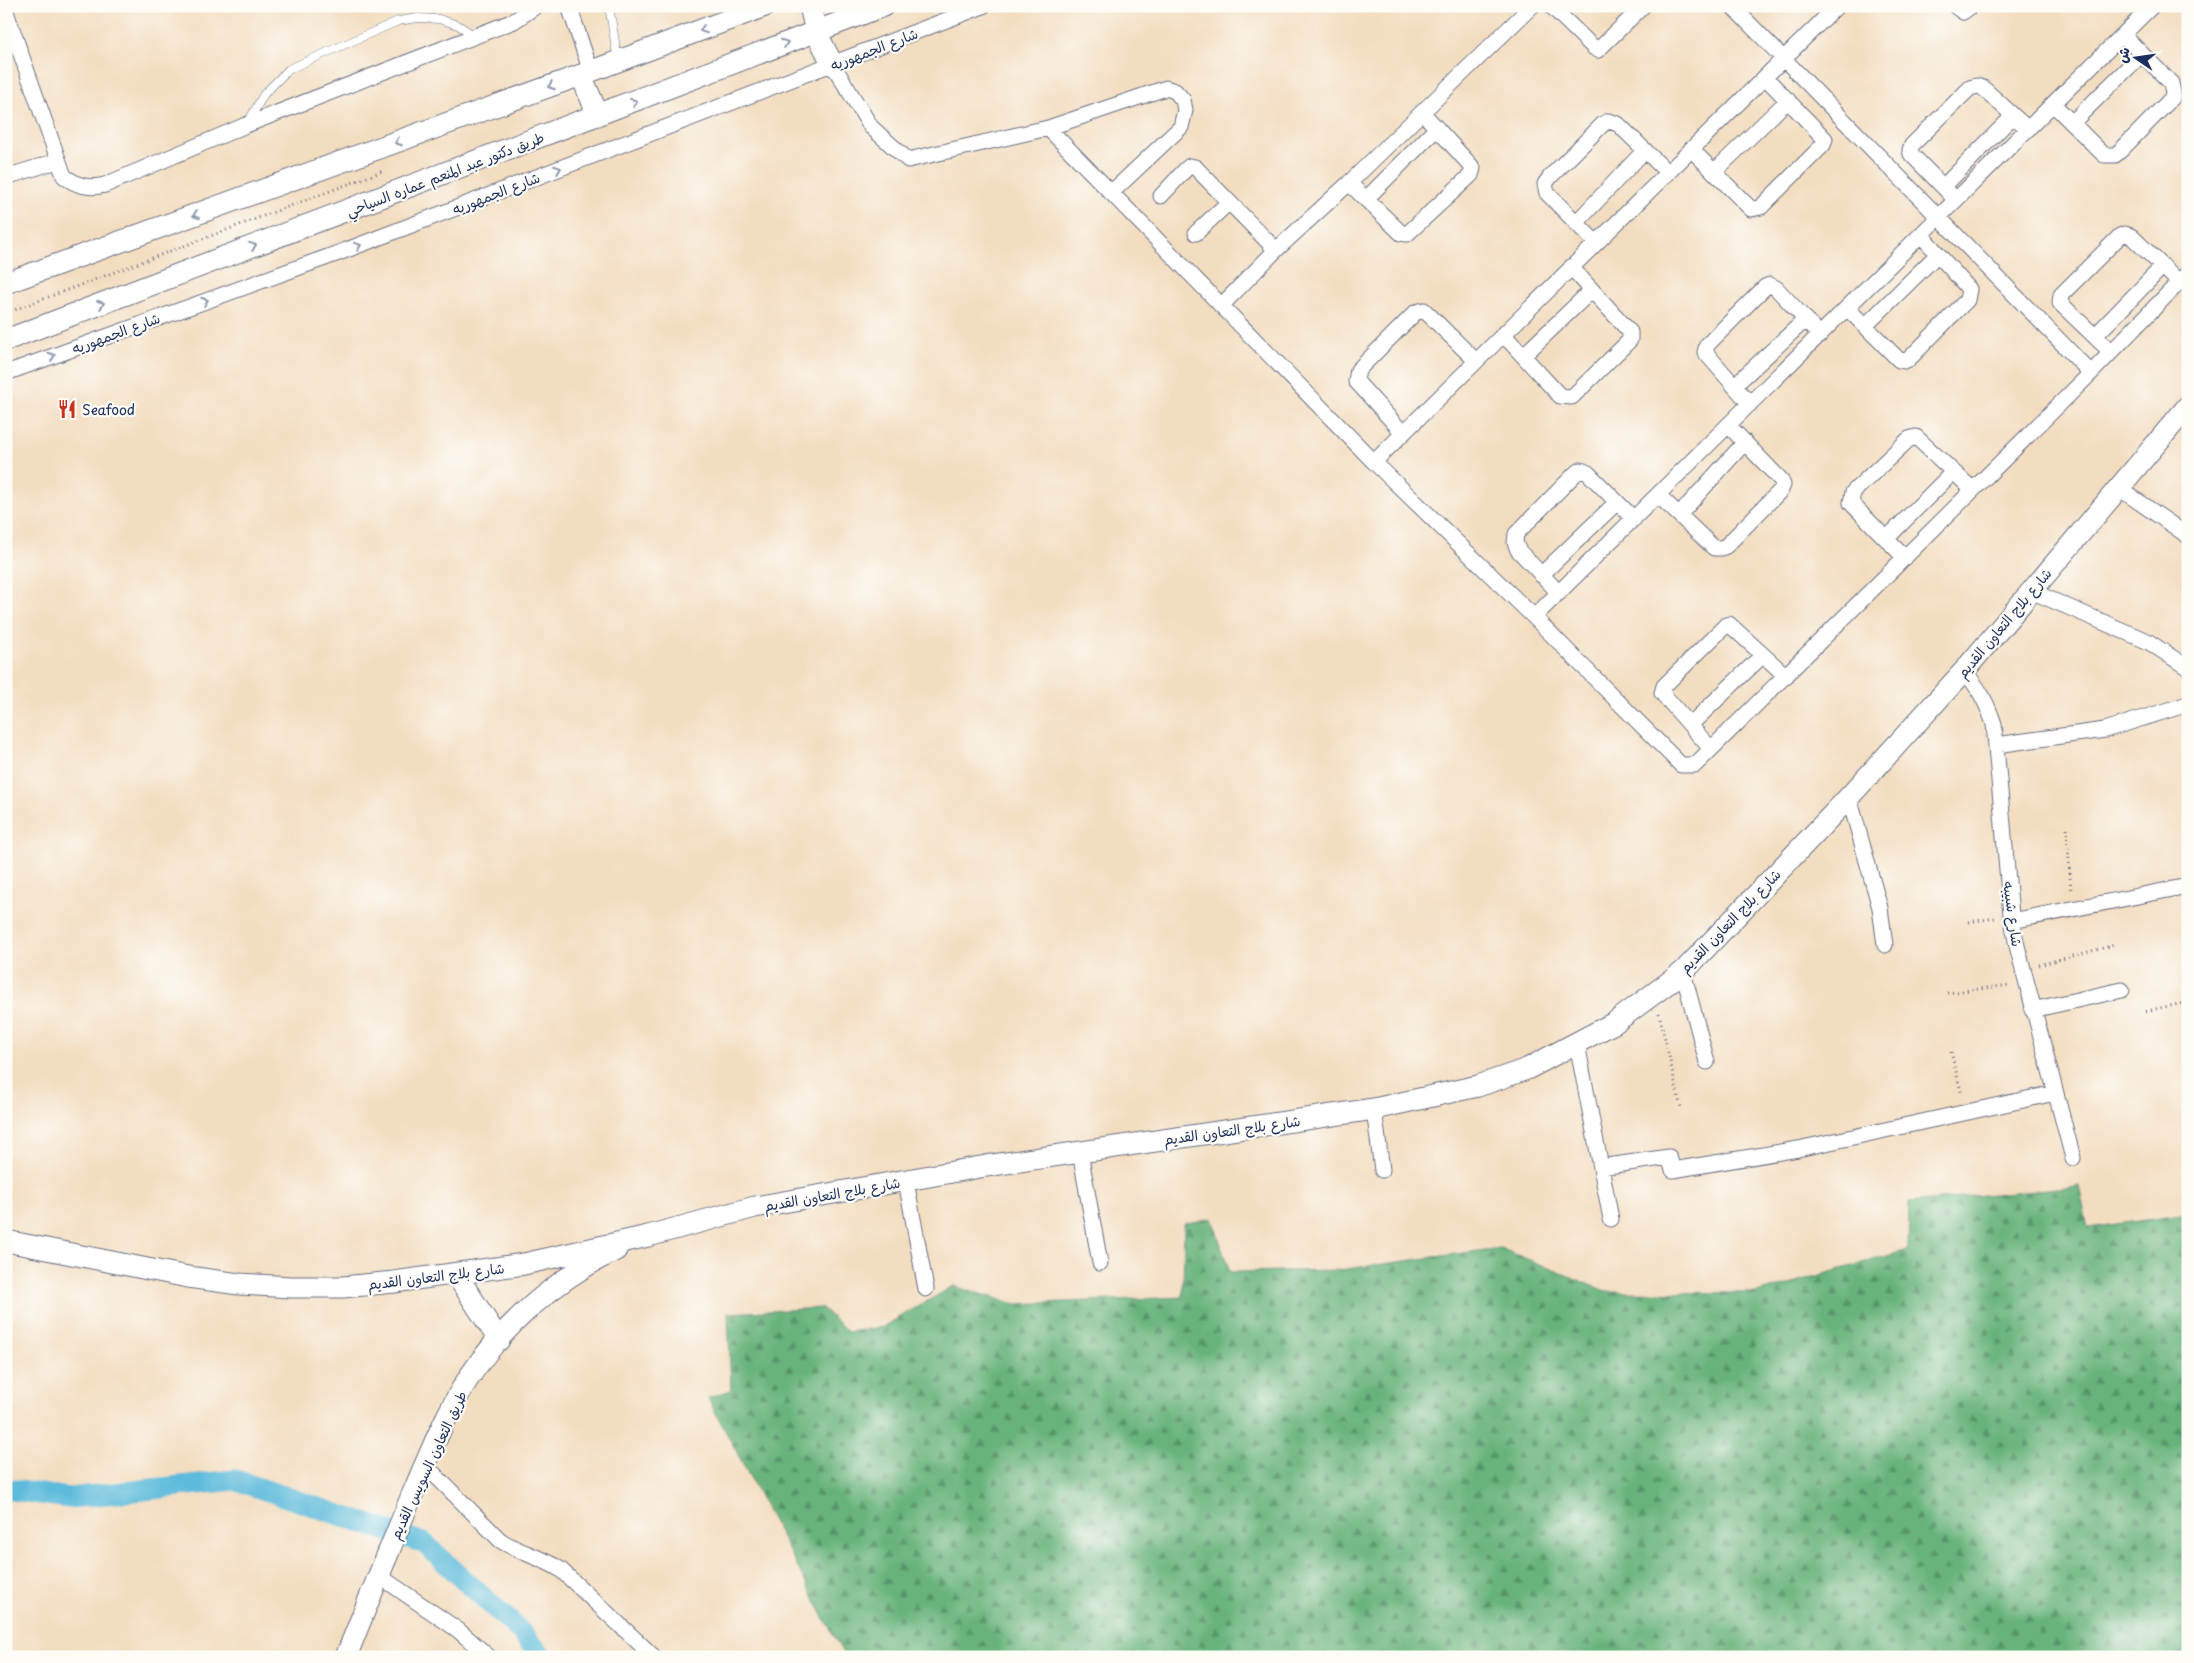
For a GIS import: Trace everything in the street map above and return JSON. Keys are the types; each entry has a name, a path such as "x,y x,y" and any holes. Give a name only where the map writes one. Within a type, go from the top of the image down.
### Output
{"street":[{"path":"6,12 57,161 64,176 71,182 87,187 96,187 246,125 514,21 536,6"},
{"path":"569,6 598,116"},
{"path":"6,283 586,74 765,6"},
{"path":"810,6 816,32 871,127 908,160 1048,128 1166,88 1175,90 1183,100 1185,110 1181,127 1111,193"},
{"name":"طريق دكتور عبد المنعم عماره السياحي","path":"6,340 883,6"},
{"name":"شارع الجمهوريه","path":"6,373 336,254 983,6"},
{"path":"1221,306 1276,250 1349,183 1532,6"},
{"path":"1551,6 1598,50 1643,6"},
{"path":"1732,6 1785,58 2091,373"},
{"path":"1374,462 1837,6"},
{"path":"1954,6 1963,12 1971,6"},
{"path":"1534,617 2123,35 2146,9"},
{"path":"2053,104 2104,155 2115,155 2120,151 2172,98 2171,83 2123,35"},
{"path":"2072,123 2142,54"},
{"path":"1691,149 1751,209 1761,207 1823,145 1824,139 1821,133 1765,78"},
{"path":"1956,200 1911,154 1912,145 1918,139 1970,88 1976,86 1982,88 2028,129"},
{"path":"1714,172 1788,100"},
{"path":"1349,183 1402,233 1407,234 1412,232 1471,175 1473,168 1422,112"},
{"path":"1943,187 2013,116"},
{"path":"1596,243 1547,193 1546,184 1550,177 1602,124 1609,121 1618,124 1668,173"},
{"path":"1048,128 1374,462 1534,617 1681,765 1696,765 2091,373 2183,277 2163,266 2131,236 2125,234 2120,236 2061,295 2060,303 2111,352"},
{"path":"1366,199 1437,128"},
{"path":"1576,223 1644,150"},
{"path":"6,177 57,161"},
{"path":"1161,196 1190,166 1195,167 1276,250"},
{"path":"1196,233 1229,202"},
{"path":"1847,308 1899,360 1904,362 1909,359 1967,300 1969,295 1969,289 1921,235"},
{"path":"1865,326 1938,254"},
{"path":"2095,336 2163,266"},
{"path":"1503,334 1560,396 1572,397 1631,337 1571,268"},
{"path":"1750,404 1705,352 1707,345 1765,287 1770,285 1776,288 1820,335"},
{"path":"1523,356 1592,290"},
{"path":"1403,433 1356,381 1358,370 1416,312 1424,310 1476,361"},
{"path":"1734,386 1806,319"},
{"name":"شارع بلاج التعاون القديم","path":"6,1241 188,1277 291,1287 343,1287 524,1264 648,1236 755,1207 1080,1152 1374,1109 1478,1086 1527,1069 1614,1023 1682,972 1849,796 1964,671 2188,406"},
{"path":"1658,495 1714,548 1721,548 1781,490 1783,485 1781,480 1728,425"},
{"path":"1905,558 1851,503 1853,492 1909,438 1916,437 1973,490"},
{"path":"1679,515 1744,442"},
{"path":"1559,593 1518,550 1514,542 1516,534 1575,474 1581,470 1588,473 1634,519"},
{"path":"1886,539 1954,472"},
{"path":"2119,488 2188,536"},
{"path":"1541,575 1617,502"},
{"path":"2031,591 2149,642 2188,668"},
{"path":"1712,749 1661,691 1726,625 1732,626 1786,676"},
{"path":"1690,725 1763,655"},
{"name":"شارع شبيبه","path":"1964,671 1978,687 1988,705 1994,724 2012,918 2023,976 2073,1158"},
{"path":"1996,745 2104,730 2188,704"},
{"path":"1849,796 1880,908 1885,945"},
{"path":"2012,918 2072,909 2188,886"},
{"path":"1682,972 1707,1062"},
{"path":"2032,1010 2122,990"},
{"path":"1577,1044 1612,1219"},
{"path":"1601,1167 1669,1157 1673,1170 1798,1149 2055,1094"},
{"path":"1374,1109 1382,1170"},
{"path":"1080,1152 1100,1263"},
{"path":"906,1181 926,1289"},
{"name":"طريق التعاون السويس القديم","path":"346,1657 379,1574 448,1414 469,1378 519,1319 548,1293 579,1271 613,1252 648,1236"},
{"path":"456,1274 500,1340"},
{"path":"422,1473 508,1546 547,1561 561,1570 654,1657"},
{"path":"379,1574 458,1630 489,1657"}],"lane":[{"path":"610,6 618,62"},
{"path":"246,125 264,94 289,69 398,21 418,18 439,19 458,25 475,36"}],"path":[{"path":"2067,828 2072,909"},
{"path":"1969,922 2012,918"},
{"path":"1947,993 2023,976 2114,945"},
{"path":"1655,992 1681,1108"},
{"path":"2146,1011 2188,1002"},
{"path":"1951,1052 1966,1113"}],"green space":[{"path":"2079,1186 2088,1228 2188,1214 2188,1657 845,1657 708,1398 731,1390 728,1313 822,1308 848,1332 883,1327 953,1286 1016,1304 1183,1297 1184,1224 1212,1218 1230,1272 1339,1270 1500,1248 1608,1292 1757,1293 1908,1250 1909,1202"}],"waterway":[{"path":"6,1489 69,1498 235,1480 424,1543 519,1630 543,1657"}],"place":[{"name":"Seafood","path":"67,409"}]}
